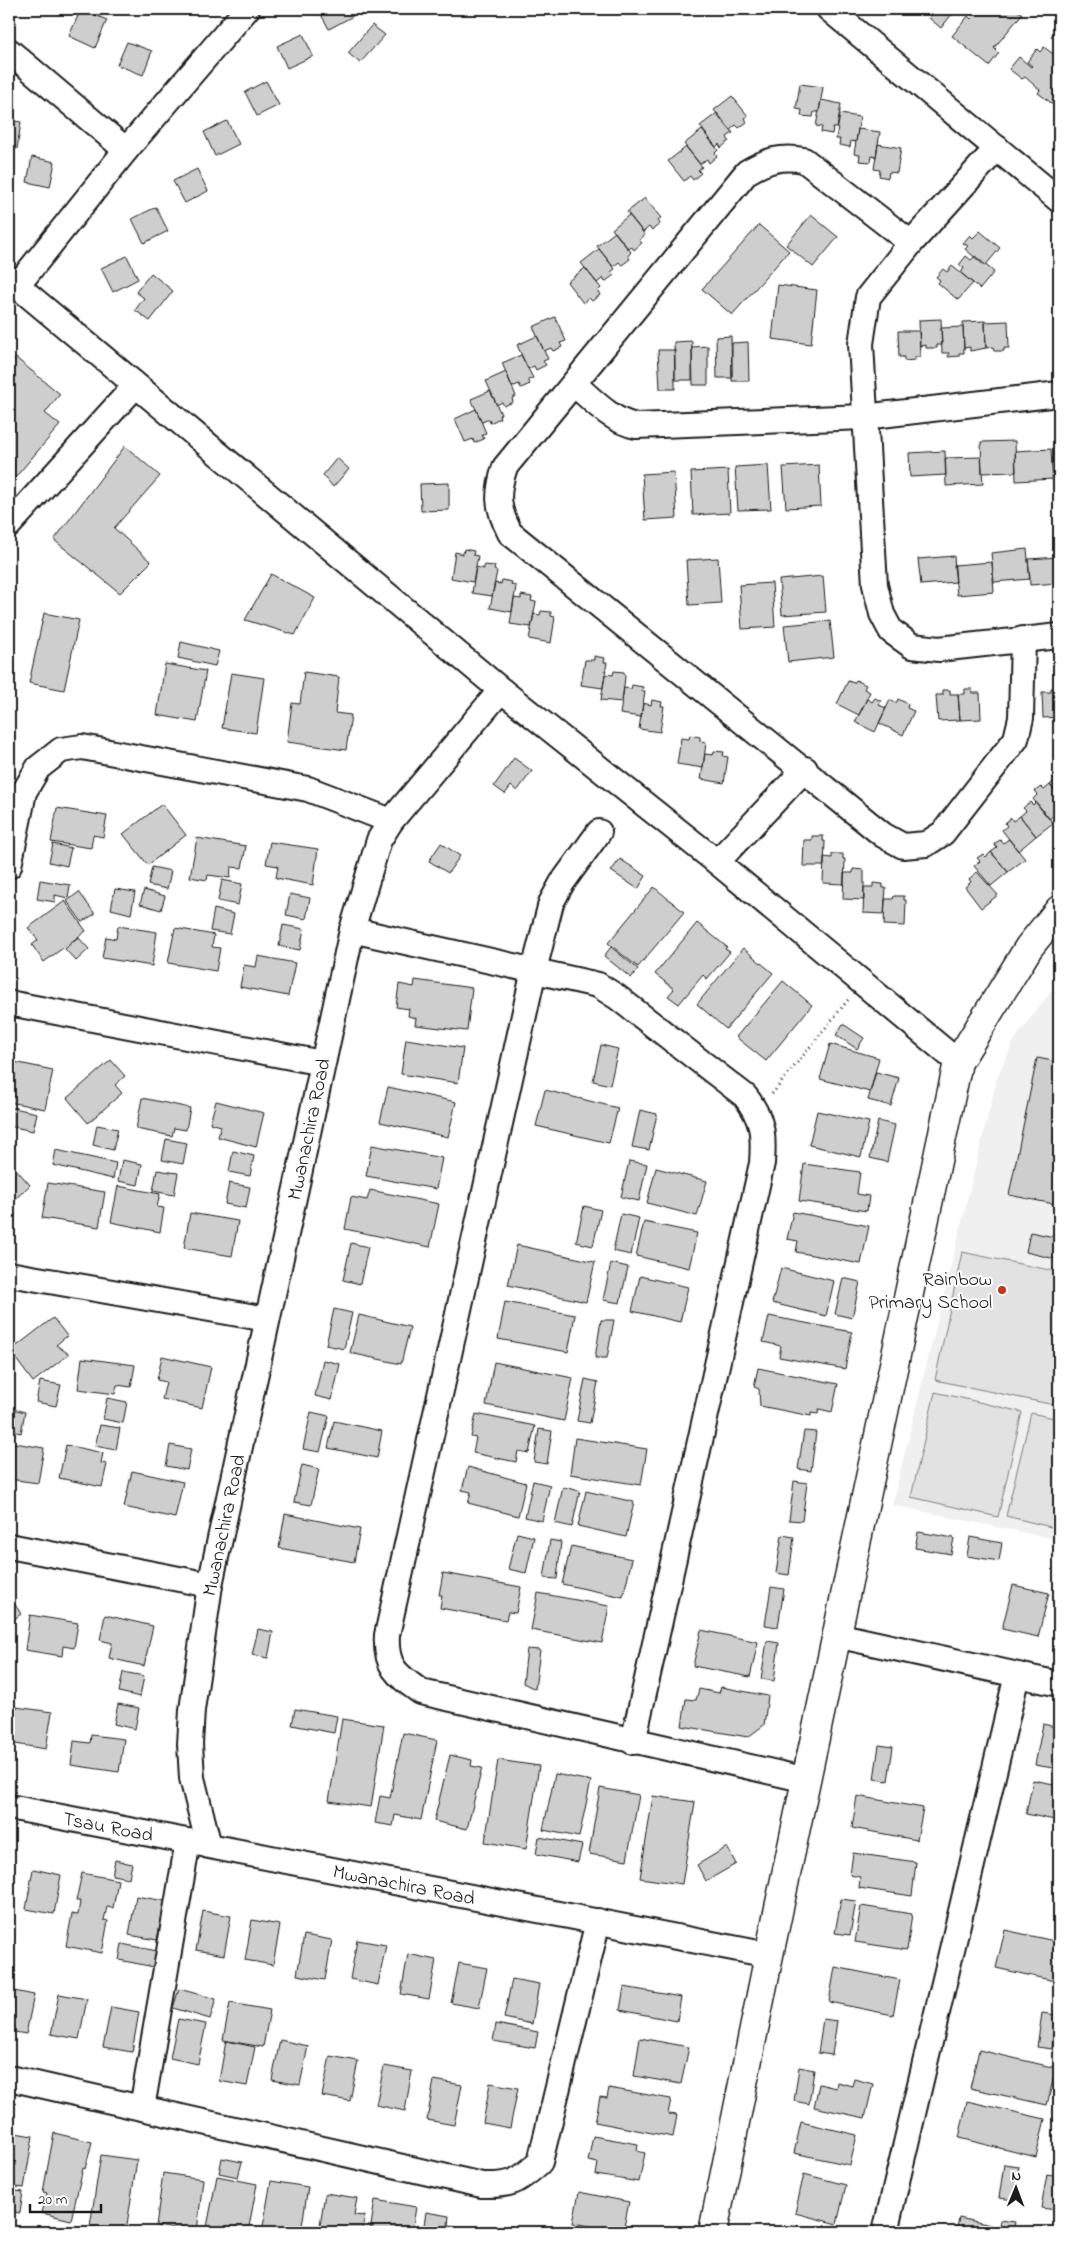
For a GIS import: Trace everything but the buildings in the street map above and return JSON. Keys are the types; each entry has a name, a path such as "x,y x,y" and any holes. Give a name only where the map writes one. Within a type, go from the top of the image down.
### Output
{"street":[{"path":"247,9 13,282 135,386 501,690 717,862 958,1062"},
{"path":"829,9 1059,200"},
{"path":"9,51 126,150"},
{"path":"997,148 912,243 868,296 861,344 875,585 882,614 891,631 912,646 939,649 1059,636"},
{"path":"912,243 804,160 787,157 767,160 747,172 505,467 500,482 499,507 510,533 883,835 903,846 926,844 943,833 1016,739 1021,718 1023,639"},
{"path":"574,384 613,417 622,423 636,426 864,417 1059,394"},
{"path":"9,524 135,386"},
{"name":"Mwanachira Road","path":"501,690 390,821 379,840 352,930 210,1585 192,1710 190,1744 198,1844 769,1955"},
{"path":"9,866 24,792 38,768 61,750 82,747 308,789 390,821"},
{"path":"717,862 805,770"},
{"path":"599,832 562,883 551,903 534,970 387,1635 386,1652 392,1668 404,1680 421,1692 633,1742 807,1780"},
{"path":"715,2232 769,1955 958,1062 1029,947 1059,910"},
{"path":"352,930 598,986 617,997 745,1096 758,1112 764,1136 762,1162 633,1742"},
{"path":"9,1003 322,1063"},
{"path":"9,1274 267,1320"},
{"path":"9,1546 210,1585"},
{"path":"836,1635 1059,1684"},
{"path":"885,2232 1017,1675"},
{"name":"Tsau Road","path":"9,1807 198,1844"},
{"path":"142,2108 198,1844"},
{"path":"9,2078 482,2185 505,2186 525,2176 540,2162 598,1921"}],"path":[{"path":"758,1112 862,983"}],"shaded area":[{"name":"Rainbow Primary School","path":"1059,981 1059,1540 892,1505 998,1075 1016,1037"},
{"path":"962,1252 1059,1272 1059,1406 935,1380"},
{"path":"935,1392 1022,1412 998,1517 911,1497"},
{"path":"1031,1413 1059,1419 1059,1529 1006,1516"}],"place":[{"name":"Rainbow Primary School","path":"1002,1290"}]}
